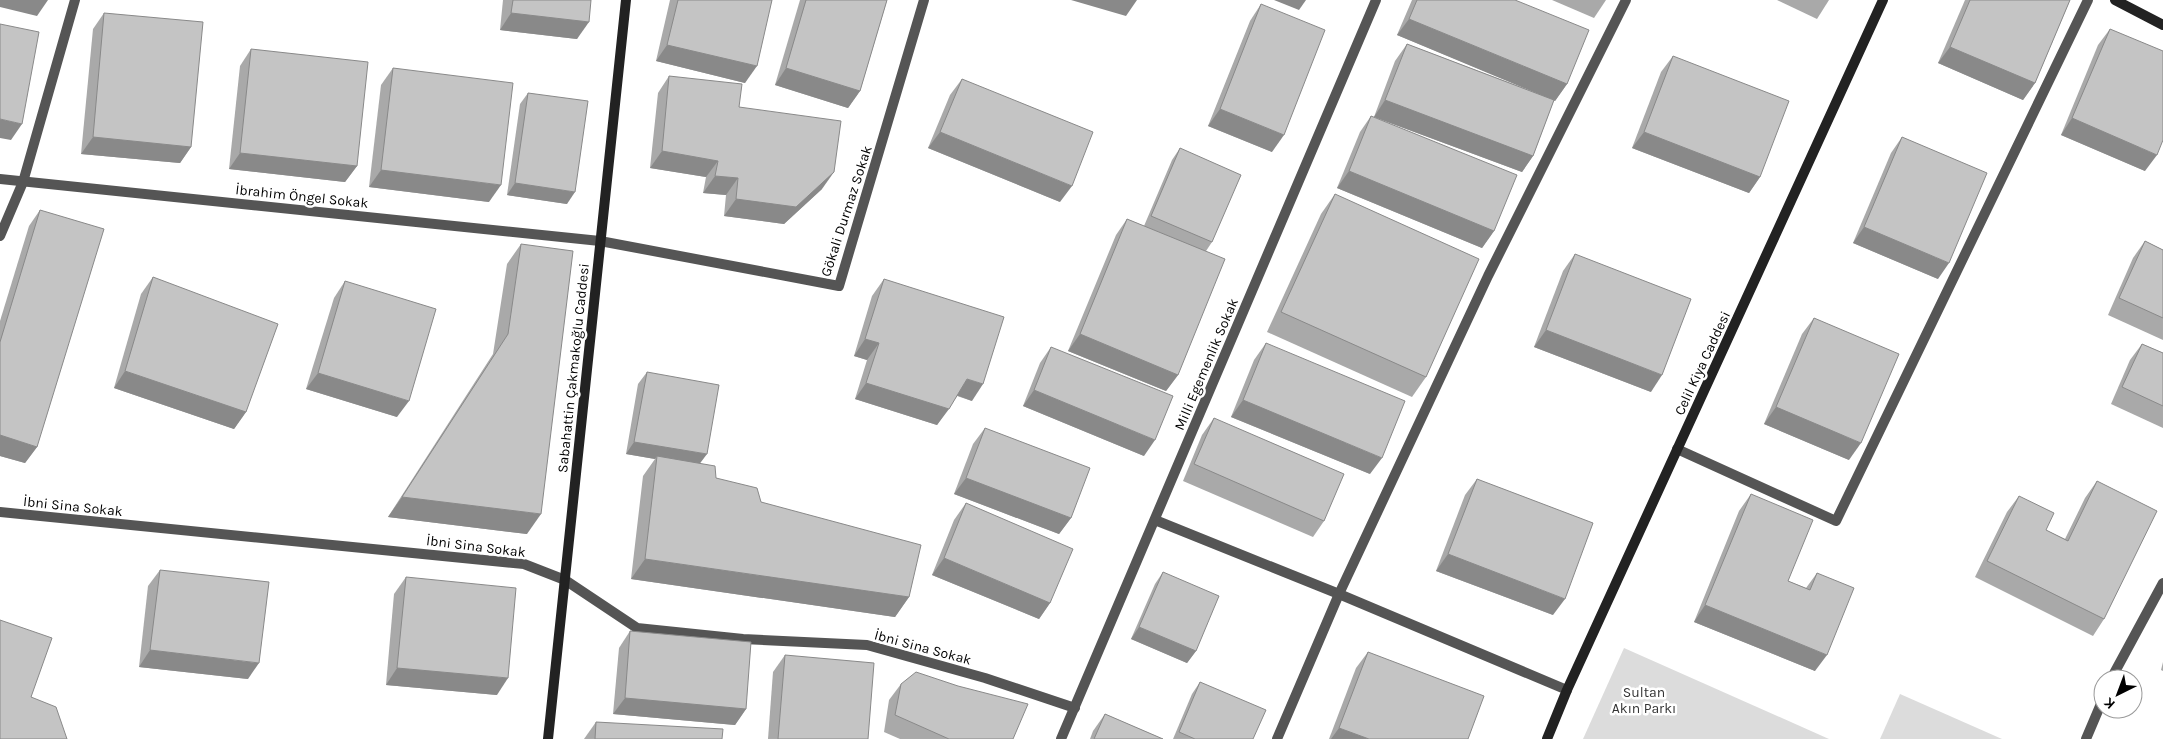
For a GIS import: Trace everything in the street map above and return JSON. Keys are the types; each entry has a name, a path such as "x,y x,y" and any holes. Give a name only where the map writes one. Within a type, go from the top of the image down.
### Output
{"street":[{"path":"0,236 23,182 75,0"},
{"name":"Sabahattin Çakmakoğlu Caddesi","path":"548,739 626,0"},
{"name":"Gökali Durmaz Sokak","path":"600,241 839,286 924,0"},
{"name":"Milli Egemenlik Sokak","path":"1061,739 1376,0"},
{"path":"1277,739 1340,594 1488,276 1626,0"},
{"name":"Celil Kiya Caddesi","path":"1547,739 1567,690 1884,0"},
{"path":"1677,449 1836,521 2088,0"},
{"path":"2115,0 2163,25"},
{"name":"İbrahim Öngel Sokak","path":"0,179 600,241"},
{"name":"İbni Sina Sokak","path":"0,512 524,564 565,580 637,628 743,639 866,645 986,678 1075,708"},
{"path":"1155,520 1340,594 1567,690"},
{"path":"2117,669 2163,583"},
{"path":"2086,739 2094,719"}],"green space":[{"name":"Sultan Akın Parkı","path":"1624,648 1829,739 1583,739"},
{"path":"1900,694 2002,739 1880,739"}],"building":[{"path":"513,0 591,0 589,22 511,13"},
{"path":"678,0 772,0 757,66 667,45"},
{"path":"806,0 887,0 860,91 786,68"},
{"path":"1417,0 1515,0 1589,30 1567,84 1409,19"},
{"path":"1970,0 2070,0 2035,83 1950,47"},
{"path":"1261,4 1325,30 1284,135 1220,109"},
{"path":"104,13 203,22 191,147 93,137"},
{"path":"0,24 39,32 22,124 0,119"},
{"path":"2110,29 2163,51 2163,140 2157,155 2072,118"},
{"path":"1407,44 1554,100 1533,156 1385,100"},
{"path":"251,49 368,62 357,166 240,153"},
{"path":"1673,56 1789,101 1760,177 1644,132"},
{"path":"393,68 513,83 501,185 381,170"},
{"path":"669,76 742,84 739,107 841,121 834,172 796,207 736,199 738,178 715,176 718,161 662,151"},
{"path":"962,79 1093,132 1072,186 940,132"},
{"path":"528,93 588,101 575,192 515,183"},
{"path":"1371,116 1517,175 1494,231 1349,171"},
{"path":"1902,137 1987,173 1949,263 1864,227"},
{"path":"1180,148 1241,175 1212,242 1151,216"},
{"path":"1335,194 1479,259 1426,377 1281,312"},
{"path":"40,210 104,229 37,447 0,435 0,342"},
{"path":"1127,219 1225,259 1178,375 1080,334"},
{"path":"2145,241 2163,250 2163,318 2119,298"},
{"path":"521,244 573,251 541,514 402,497 508,334"},
{"path":"1575,254 1691,299 1662,375 1546,330"},
{"path":"153,277 278,324 246,412 125,371"},
{"path":"884,279 1004,317 983,384 967,379 949,409 866,383 879,343 865,339"},
{"path":"345,281 436,309 409,401 318,373"},
{"path":"1814,318 1899,354 1861,443 1776,407"},
{"path":"1266,343 1405,401 1382,458 1243,400"},
{"path":"2142,344 2163,353 2163,406 2122,387"},
{"path":"1051,347 1173,396 1155,440 1034,390"},
{"path":"647,372 719,385 707,454 634,442"},
{"path":"1214,418 1344,474 1324,521 1194,464"},
{"path":"985,428 1090,468 1071,518 966,478"},
{"path":"657,456 715,466 716,478 757,488 761,502 921,545 909,597 645,559"},
{"path":"1477,479 1593,523 1565,599 1448,554"},
{"path":"2097,481 2157,511 2104,619 1987,561 2019,496 2054,513 2046,530 2068,541"},
{"path":"1751,494 1813,520 1788,581 1810,590 1817,573 1854,588 1827,655 1705,605"},
{"path":"966,503 1073,549 1050,603 944,558"},
{"path":"160,570 269,582 259,663 150,650"},
{"path":"1163,572 1219,596 1196,651 1139,627"},
{"path":"406,577 516,588 508,678 397,668"},
{"path":"0,620 52,638 31,697 56,707 67,739 0,739"},
{"path":"630,631 751,642 746,709 625,698"},
{"path":"1368,652 1484,696 1468,739 1369,739 1339,728"},
{"path":"785,655 874,663 868,739 778,739"},
{"path":"916,672 958,686 1028,704 1013,739 949,739 895,715 901,684"},
{"path":"1200,682 1266,710 1253,739 1195,739 1179,732"},
{"path":"1105,714 1163,739 1094,739"},
{"path":"596,722 723,729 722,739 595,739"}]}
